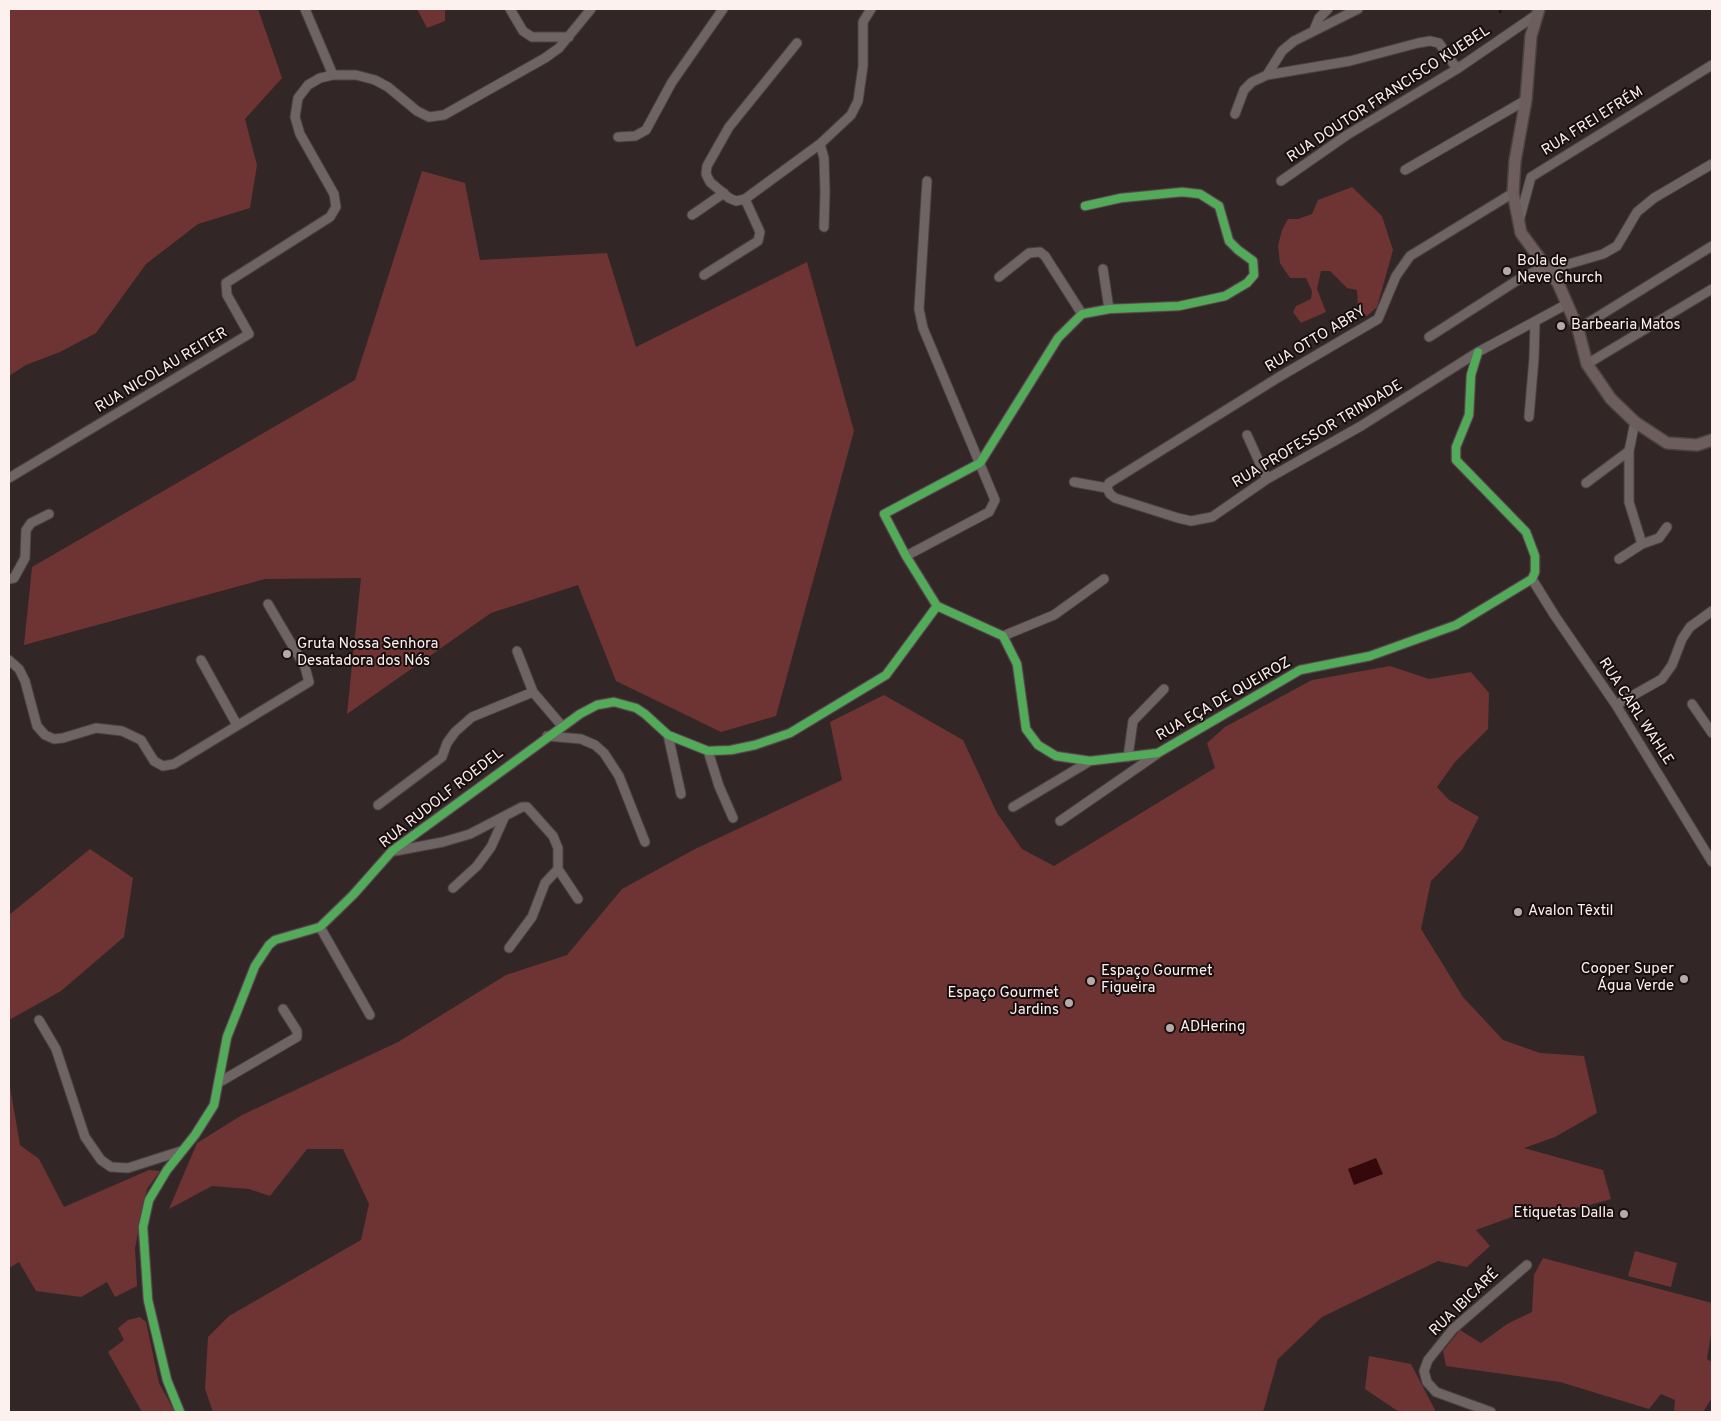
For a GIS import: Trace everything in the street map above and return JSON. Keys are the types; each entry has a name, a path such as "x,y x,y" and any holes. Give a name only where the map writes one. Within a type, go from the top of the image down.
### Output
{"main road":[{"path":"1538,12 1528,54 1526,100 1515,160 1513,193 1518,224 1522,233 1548,268 1578,329 1587,364 1611,399 1635,422 1667,443 1696,445 1712,440"}],"street":[{"path":"306,9 333,75"},
{"path":"510,9 523,31 532,37 569,37"},
{"name":"RUA NICOLAU REITER","path":"9,478 249,334 227,295 226,283 330,216 336,208 334,194 300,134 295,116 298,98 308,85 320,78 333,75 356,75 375,80 388,87 418,111 429,117 444,115 545,58 569,37 592,9"},
{"path":"618,137 635,136 646,130 672,82 723,9"},
{"path":"797,43 729,127 707,166 706,174 710,182 736,201 745,199 820,144 851,115 858,101 863,66 863,22 871,9"},
{"path":"1314,30 1319,18 1328,9"},
{"path":"1267,76 1282,51 1314,30 1358,9"},
{"name":"RUA DOUTOR FRANCISCO KUEBEL","path":"1281,181 1347,136 1457,69 1538,12"},
{"path":"1235,114 1244,90 1252,82 1267,76 1350,61 1430,41 1439,43 1457,69"},
{"name":"RUA FREI EFRÉM","path":"1518,224 1531,177 1712,65"},
{"path":"1405,170 1526,100"},
{"path":"820,144 825,183 824,227"},
{"path":"1429,337 1524,276 1603,254 1618,246 1637,212 1654,198 1712,164"},
{"path":"906,556 989,512 995,500 924,328 919,308 924,262 928,181"},
{"path":"1085,206 1121,198 1182,192 1200,194 1219,206 1224,218 1229,241 1253,261 1254,276 1247,283 1225,296 1179,306 1109,309 1082,314 1058,338 980,463 884,514 906,556 937,606 1003,636 1054,615 1104,579"},
{"path":"692,215 724,193"},
{"name":"RUA OTTO ABRY","path":"1107,488 1109,483 1255,392 1378,319 1396,276 1410,256 1513,193"},
{"path":"704,274 758,241 760,237 745,199"},
{"path":"1578,329 1712,246"},
{"path":"999,277 1029,253 1040,252 1045,256 1082,314"},
{"path":"1102,269 1109,309"},
{"path":"1587,364 1712,289"},
{"name":"RUA PROFESSOR TRINDADE","path":"1074,482 1107,488 1115,498 1191,521 1212,517 1267,479 1361,426 1478,352 1567,304"},
{"path":"1529,416 1535,322"},
{"path":"1478,352 1473,363 1471,375 1469,415 1456,447 1456,460 1526,532 1534,556 1535,572 1532,579"},
{"path":"1635,422 1629,451 1629,502 1642,544"},
{"path":"1247,435 1267,479"},
{"path":"1586,483 1629,451"},
{"path":"9,579 14,578 25,558 26,530 31,522 49,514"},
{"path":"1619,559 1642,544 1659,538 1667,527"},
{"name":"RUA CARL WAHLE","path":"1532,579 1616,705 1712,862"},
{"name":"RUA EÇA DE QUEIROZ","path":"1003,636 1016,664 1026,729 1038,745 1056,756 1090,761 1158,753 1300,670 1370,656 1456,625 1532,579"},
{"path":"9,660 19,669 25,681 37,726 44,735 54,739 96,728 122,731 141,740 154,761 163,766 174,764 309,682 305,667 268,604"},
{"name":"RUA RUDOLF ROEDEL","path":"180,1412 167,1380 148,1300 143,1227 149,1200 214,1105 226,1037 263,952 275,940 320,927 354,895 392,851 547,736 597,705 614,702 636,708 668,735 708,751 731,750 755,745 790,733 870,687 886,675 937,606"},
{"path":"1616,705 1662,679 1672,665 1682,639 1690,627 1712,611"},
{"path":"517,650 533,692 562,726"},
{"path":"201,660 237,725"},
{"path":"1128,756 1133,721 1164,689"},
{"path":"378,805 442,757 447,743 455,732 472,718 533,692"},
{"path":"1692,704 1712,731"},
{"path":"668,735 681,794"},
{"path":"547,736 581,739 595,745 604,753 619,776 645,842"},
{"path":"708,751 719,786 734,818"},
{"path":"1060,821 1158,753"},
{"path":"1013,807 1090,761"},
{"path":"392,851 443,842 470,834 522,806 533,812 553,836 558,848 558,869 578,899"},
{"path":"453,888 476,866 491,847 505,816"},
{"path":"509,948 532,918 545,883 558,869"},
{"path":"320,927 370,1015"},
{"path":"218,1083 296,1038 297,1031 283,1008"},
{"path":"39,1020 56,1049 85,1137 101,1160 111,1167 128,1168 181,1151"},
{"name":"RUA IBICARÉ","path":"1491,1412 1436,1392 1427,1382 1424,1371 1428,1360 1453,1329 1526,1264"}],"shaded area":[{"path":"9,9 258,9 282,78 245,119 257,165 250,208 198,224 146,264 96,333 60,352 26,365 9,376"},
{"path":"417,9 445,9 445,21 427,28"},
{"path":"422,171 465,183 480,260 607,253 636,347 807,262 854,431 776,716 721,732 616,681 578,585 491,613 347,714 361,578 265,579 24,645 32,567 355,380"},
{"path":"1352,187 1382,216 1393,250 1377,307 1367,316 1358,311 1357,290 1347,288 1330,271 1321,271 1317,289 1326,312 1301,323 1293,312 1296,306 1311,299 1312,291 1306,278 1290,278 1280,263 1278,246 1282,230 1288,219 1298,219 1312,214 1318,200"},
{"path":"1390,666 1429,679 1471,672 1489,693 1488,729 1455,762 1437,787 1449,800 1479,817 1462,850 1431,881 1421,929 1463,997 1503,1040 1540,1053 1584,1056 1597,1113 1555,1137 1524,1148 1603,1170 1611,1199 1583,1207 1531,1210 1476,1230 1490,1246 1467,1267 1438,1261 1322,1317 1278,1359 1263,1412 213,1412 205,1389 208,1337 229,1316 361,1240 369,1204 343,1149 307,1149 270,1196 249,1189 212,1186 169,1209 197,1143 242,1115 398,1042 506,975 567,955 622,889 695,849 842,780 830,722 884,695 963,740 997,813 1022,849 1054,866 1215,768 1207,743 1225,727 1312,680"},
{"path":"90,849 133,878 124,937 61,991 9,1020 9,915"},
{"path":"9,1081 20,1145 39,1159 64,1207 149,1170 160,1171 147,1189 135,1248 137,1286 115,1297 107,1282 81,1297 36,1291 19,1262 9,1268"},
{"path":"1376,1158 1383,1174 1354,1185 1348,1169"},
{"path":"1635,1251 1677,1263 1671,1287 1628,1276"},
{"path":"1543,1258 1712,1303 1712,1329 1707,1359 1712,1362 1712,1398 1703,1412 1674,1412 1675,1400 1661,1394 1649,1409 1560,1382 1446,1366 1443,1351 1460,1330 1481,1343 1507,1324 1532,1312 1534,1275"},
{"path":"140,1317 146,1322 159,1383 175,1412 142,1412 108,1352 124,1340 118,1328 128,1320"},
{"path":"1369,1356 1411,1364 1436,1412 1399,1412 1365,1389"}],"cycle path":[{"path":"1085,206 1121,198 1182,192 1200,194 1219,206 1229,241 1253,261 1254,275 1247,283 1225,296 1179,306 1109,309 1082,314 1058,338 980,463 884,514 906,556 937,606 1003,636 1017,664 1026,729 1038,745 1056,756 1090,761 1158,753 1300,670 1370,656 1456,625 1532,579 1535,572 1535,556 1526,532 1456,460 1456,447 1469,415 1471,375 1478,352"},
{"path":"180,1412 167,1380 148,1300 143,1227 149,1200 167,1170 195,1135 214,1105 227,1037 255,966 269,945 275,940 320,927 353,895 392,851 580,714 597,705 614,702 636,708 668,735 708,751 731,750 755,745 790,733 886,675 937,606"}],"place":[{"name":"Bola de Neve Church","path":"1507,271"},
{"name":"Barbearia Matos","path":"1561,326"},
{"name":"Gruta Nossa Senhora Desatadora dos Nós","path":"287,654"},
{"name":"Avalon Têxtil","path":"1518,912"},
{"name":"Cooper Super Água Verde","path":"1684,979"},
{"name":"Espaço Gourmet Figueira","path":"1091,981"},
{"name":"Espaço Gourmet Jardins","path":"1069,1003"},
{"name":"ADHering","path":"1170,1028"},
{"name":"Etiquetas Dalla","path":"1624,1214"}]}
